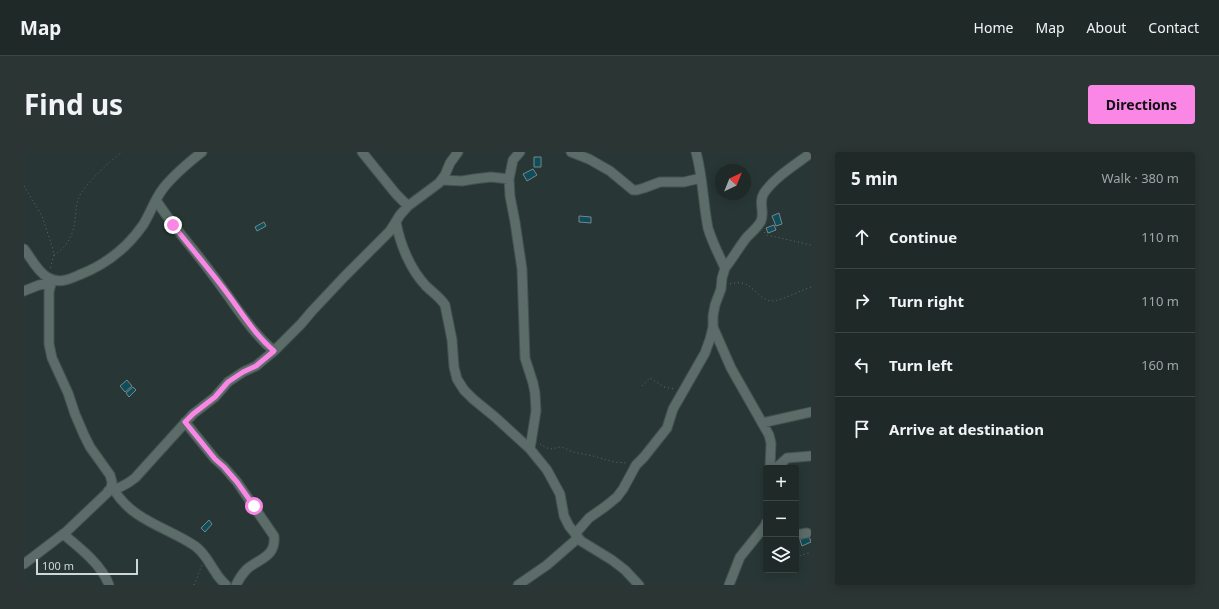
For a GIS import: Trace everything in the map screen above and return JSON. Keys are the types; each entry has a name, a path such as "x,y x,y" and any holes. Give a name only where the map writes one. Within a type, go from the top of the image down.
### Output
{"street":[{"path":"24,291 50,279 67,280 102,265 118,253 131,240 143,224 162,190 177,174 202,152"},
{"path":"362,152 396,194 408,206"},
{"path":"24,564 63,534 111,491 127,485 185,422 215,397 228,382 243,372 256,366 274,351 301,324 344,276 390,231 400,215 408,206 441,180 458,152"},
{"path":"520,152 513,160 509,179 510,196 522,269 525,358 535,393 536,411 530,449"},
{"path":"571,152 589,159 610,171 633,190 644,188 660,182 684,182 701,178"},
{"path":"696,152 709,230 713,242 726,268"},
{"path":"518,585 547,564 576,536 589,518 617,497 623,489 636,464 644,457 667,428 673,409 704,353 710,339 713,327 715,305 726,268 761,221 761,199 764,192 774,182 811,153"},
{"path":"441,180 462,181 491,177 509,179"},
{"path":"156,200 173,225 210,270 246,321 274,351"},
{"path":"396,222 398,233 410,262 425,285 445,305 452,340 454,367 457,379 464,390 530,449 547,470 560,494 564,516 568,526 576,536 581,541 625,570 639,585"},
{"path":"24,249 37,267 50,279"},
{"path":"50,279 49,344 52,358 68,393 84,435 90,447 110,475 112,482 111,491 144,520 181,537 204,553 216,574 226,585"},
{"path":"713,327 731,368 769,435 771,443 770,465"},
{"path":"762,423 811,412"},
{"path":"185,422 215,459 237,482 274,536 275,542 270,552 248,569 240,577 236,585"},
{"path":"779,465 787,458 811,456"},
{"path":"729,585 740,557 750,543 763,533"},
{"path":"799,534 807,533"},
{"path":"63,534 86,552 109,585"}],"path":[{"path":"54,255 64,246 73,233 76,205 85,186 112,159 122,152"},
{"path":"24,186 42,216 54,255 50,279"},
{"path":"761,221 762,230 767,235 811,245"},
{"path":"721,289 733,283 744,284 750,286 761,296 770,301 777,300 811,287"},
{"path":"642,386 650,378 664,387 684,389"},
{"path":"532,438 534,441 547,448 564,448 573,452 606,460 636,464"},
{"path":"799,556 811,552"},
{"path":"194,585 200,572 204,553"}],"building":[{"path":"534,157 541,157 541,167 534,167"},
{"path":"533,169 537,175 527,181 523,174"},
{"path":"779,213 782,224 776,226 772,216"},
{"path":"579,216 591,217 591,223 579,222"},
{"path":"264,222 266,226 257,231 255,227"},
{"path":"774,225 776,230 768,233 766,228"},
{"path":"127,380 132,386 125,392 120,386"},
{"path":"133,387 136,390 129,397 126,393"},
{"path":"209,520 212,524 205,532 201,528"},
{"path":"809,536 811,542 802,546 800,540"}],"route":[{"path":"173,225 205,264 246,321 274,351 264,361 228,382 210,402 193,414 185,422 215,459 237,482 254,506"}]}
